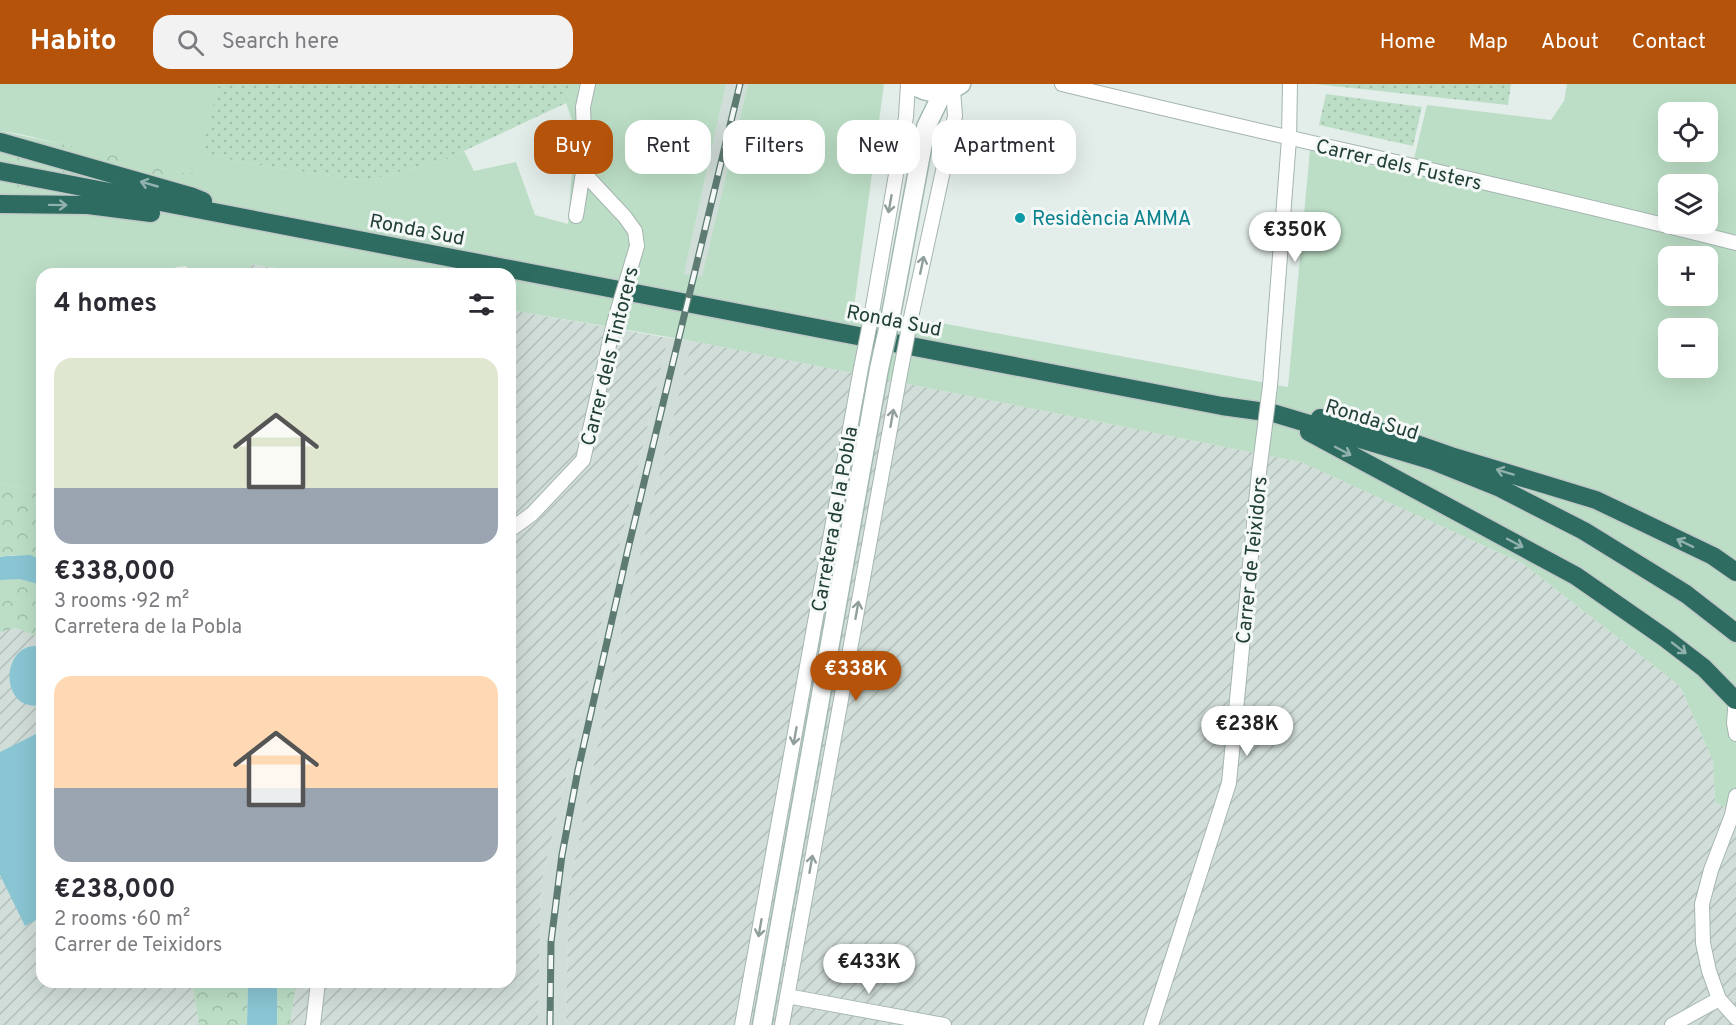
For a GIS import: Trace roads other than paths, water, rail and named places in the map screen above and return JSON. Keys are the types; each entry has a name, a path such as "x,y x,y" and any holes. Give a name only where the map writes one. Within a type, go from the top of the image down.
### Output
{"highway":[{"path":"0,142 193,197 243,218"},
{"name":"Ronda Sud","path":"0,171 503,268"},
{"path":"0,204 88,205 203,221 243,218"},
{"name":"Ronda Sud","path":"516,270 1222,406 1274,413 1433,461 1500,488 1584,531 1686,594 1736,633"},
{"path":"1274,413 1353,422 1451,456 1596,500 1713,556 1736,572"},
{"path":"1274,413 1576,576 1665,638 1736,698"}],"street":[{"path":"584,120 588,84"},
{"name":"Carrer dels Fusters","path":"1062,84 1289,139 1647,220 1736,243"},
{"name":"Carrer de Teixidors","path":"1151,1025 1229,783 1259,472 1270,386 1289,139 1290,84"},
{"path":"913,86 931,93 952,88"},
{"name":"Carretera de la Pobla","path":"913,86 926,127"},
{"name":"Carretera de la Pobla","path":"762,1025 870,369 871,318 913,86"},
{"name":"Carretera de la Pobla","path":"742,1025 870,369 890,320 926,127 952,88"},
{"name":"Carretera de la Pobla","path":"782,1025 900,374 955,116 952,88"},
{"path":"576,216 583,174"},
{"name":"Carrer dels Tintorers","path":"516,526 532,514 583,460 614,323 637,246 635,231 625,217 585,174"},
{"path":"1736,698 1734,723 1736,734"},
{"path":"1736,796 1734,813 1711,870 1702,904 1703,943 1709,971 1719,999 1736,1017"},
{"path":"313,1025 317,988"},
{"path":"787,996 944,1025"},
{"path":"1672,1025 1719,999"}],"water":[{"path":"30,555 36,558 36,583 19,579 0,580 0,557"},
{"path":"36,646 36,705 28,705 18,699 12,690 11,667 15,657 24,649"},
{"path":"36,734 36,920 25,926 0,875 0,752"},
{"path":"248,988 277,988 277,1025 247,1025"}],"railway":[{"path":"550,1025 551,942 562,855 578,770 628,549 740,84"}],"place":[{"name":"Residència AMMA","path":"1020,218"}]}
